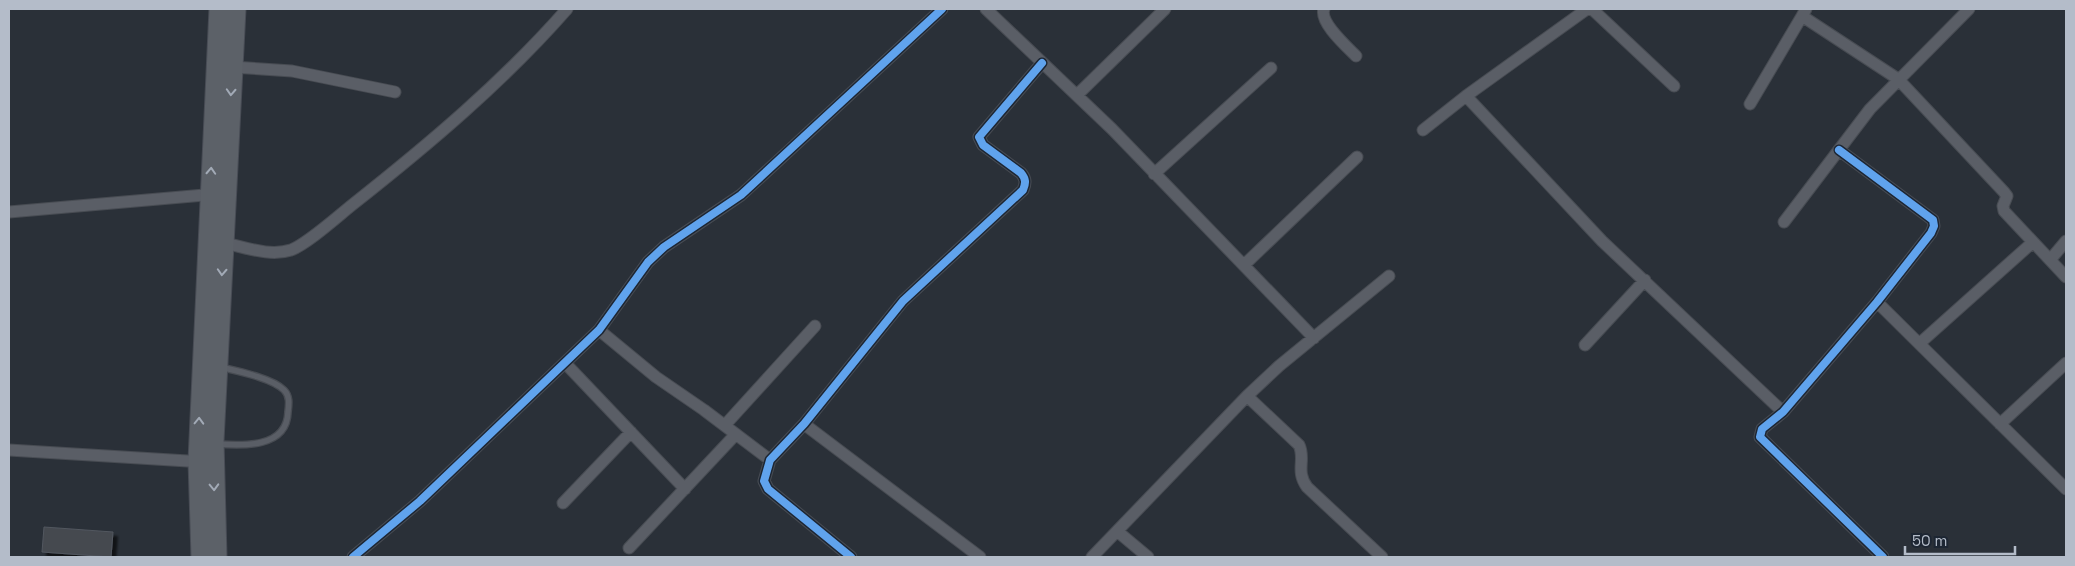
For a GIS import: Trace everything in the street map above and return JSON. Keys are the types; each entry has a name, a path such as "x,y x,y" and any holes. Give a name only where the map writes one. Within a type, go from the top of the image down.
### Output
{"main road":[{"path":"217,557 208,456 218,194 219,9"},
{"path":"200,557 208,456 218,366 224,243 218,194 232,66 236,9"}],"street":[{"path":"224,243 268,252 291,250 315,234 404,164 501,79 567,9"},
{"path":"353,557 420,501 599,330 648,262 659,252 741,195 942,9"},
{"path":"986,9 1112,129 1314,338"},
{"path":"1077,95 1165,9"},
{"path":"1324,9 1322,14 1325,22 1356,56"},
{"path":"1423,130 1466,96 1587,9"},
{"path":"1592,9 1674,86"},
{"path":"1784,222 1870,109 1969,9"},
{"path":"1750,104 1804,12 1898,79 2004,192 2007,196 2003,206 2004,211 2066,277"},
{"path":"851,557 768,489 764,481 770,460 804,424 903,301 1023,190 1026,184 1025,178 1021,173 983,145 979,137 1042,63"},
{"path":"232,66 292,71 395,92"},
{"path":"1154,174 1271,68"},
{"path":"1466,96 1602,240 1783,412"},
{"path":"1839,150 1933,220 1934,226 1931,233 1877,302 1783,412 1762,429 1760,437 1882,557"},
{"path":"1244,265 1357,158"},
{"path":"9,212 218,194"},
{"path":"2050,260 2066,241"},
{"path":"1920,344 2032,242"},
{"path":"1092,557 1247,396 1389,276"},
{"path":"1585,345 1645,280"},
{"path":"1877,302 2066,489"},
{"path":"724,425 815,326"},
{"path":"599,330 656,377 770,460"},
{"path":"565,363 685,489"},
{"path":"2000,424 2066,363"},
{"path":"1247,396 1299,445 1301,449 1300,472 1302,480 1307,487 1381,557"},
{"path":"804,424 980,557"},
{"path":"563,503 631,432"},
{"path":"629,548 736,434"},
{"path":"9,450 208,456"},
{"path":"1117,531 1148,557"}],"lane":[{"path":"208,456 272,439 282,430 288,416 289,398 284,390 266,380 218,366"}],"building":[{"path":"44,527 113,532 111,557 42,552"}],"cycle path":[{"path":"353,557 420,501 599,330 648,262 664,247 741,195 942,9"},
{"path":"851,557 768,489 764,481 770,460 804,424 903,301 1023,190 1025,181 1021,173 983,145 979,137 1042,63"},
{"path":"1839,150 1933,220 1934,226 1931,233 1877,302 1783,412 1762,429 1760,437 1883,557"}]}
